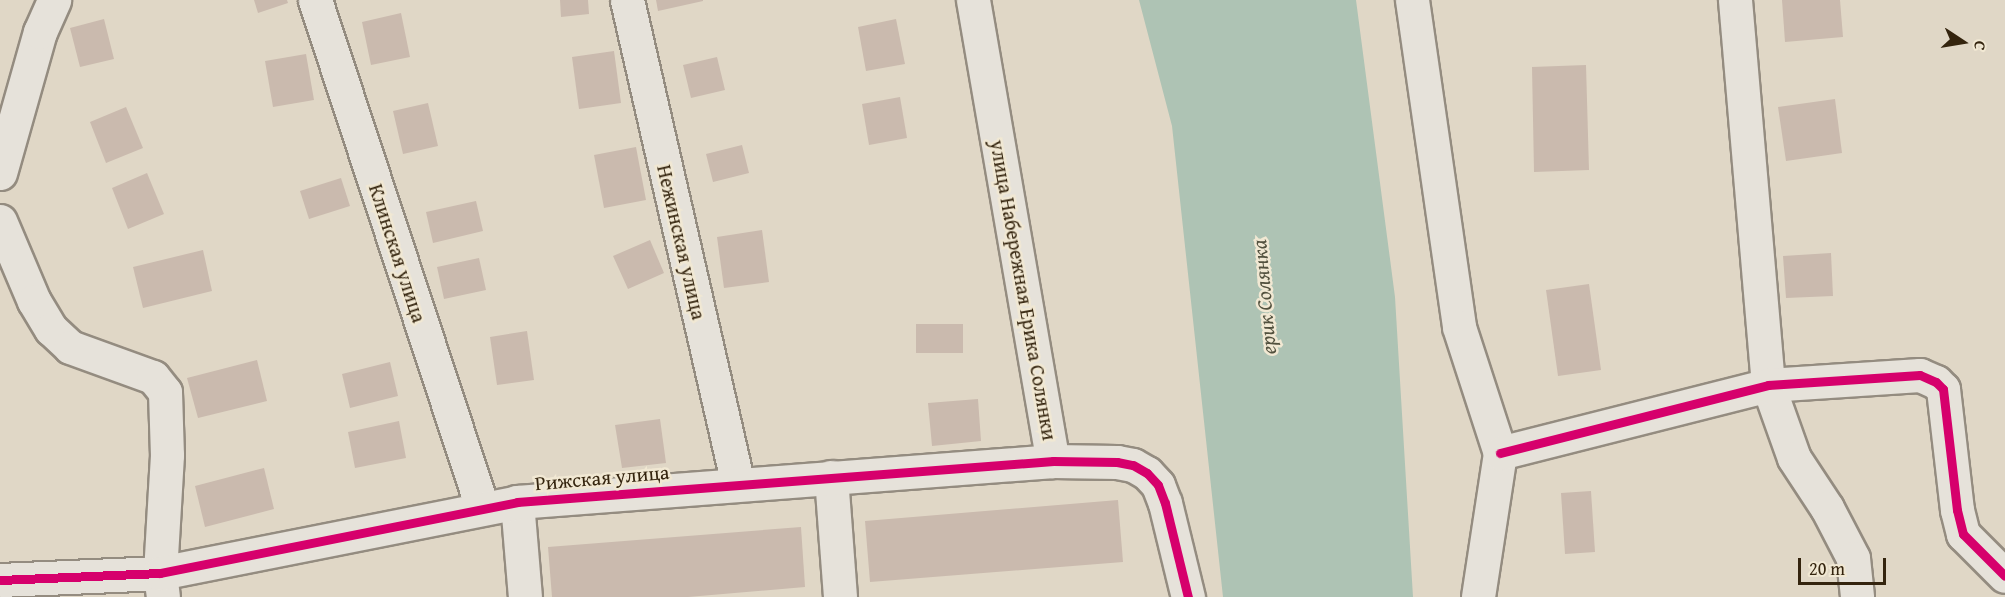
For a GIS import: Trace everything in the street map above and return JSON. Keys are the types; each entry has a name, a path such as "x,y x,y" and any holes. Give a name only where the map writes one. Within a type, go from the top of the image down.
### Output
{"street":[{"path":"0,173 40,32 54,0"},
{"name":"Клинская улица","path":"315,0 482,507"},
{"name":"Нежинская улица","path":"627,0 738,483"},
{"name":"улица Набережная Ерика Солянки","path":"973,0 1053,461 1117,462 1133,465 1147,473 1158,485 1165,503 1188,597"},
{"path":"1412,0 1459,327 1500,453 1478,597"},
{"path":"1735,0 1768,385 1794,458 1827,508 1853,558 1857,597"},
{"path":"0,221 26,282 51,329 70,347 153,377 165,392 167,455 161,585"},
{"path":"1500,453 1768,385 1920,375 1936,382 1943,389 1963,534 2005,576"},
{"name":"Рижская улица","path":"0,580 161,585 482,507 517,502 738,483 1053,461"},
{"path":"831,477 840,597"},
{"path":"517,502 525,597"}],"water":[{"name":"ерик Солянка","path":"1139,0 1356,0 1395,297 1413,597 1223,597 1172,126"}],"building":[{"path":"254,0 287,0 288,3 258,13"},
{"path":"560,0 588,0 589,14 561,17"},
{"path":"656,0 703,0 703,1 658,11"},
{"path":"1782,0 1840,0 1843,37 1785,42"},
{"path":"401,13 410,57 371,65 362,22"},
{"path":"104,19 114,59 80,67 70,28"},
{"path":"896,19 905,64 866,71 858,27"},
{"path":"614,51 621,103 579,109 572,57"},
{"path":"306,54 314,100 273,107 265,61"},
{"path":"717,57 725,90 691,98 683,65"},
{"path":"1586,65 1589,170 1534,172 1532,67"},
{"path":"900,97 907,138 869,145 862,104"},
{"path":"1835,99 1842,153 1786,161 1778,107"},
{"path":"428,103 438,146 403,154 393,111"},
{"path":"126,107 143,148 106,163 90,122"},
{"path":"742,145 749,173 713,182 706,154"},
{"path":"636,147 646,200 604,208 594,155"},
{"path":"147,173 164,214 128,229 112,188"},
{"path":"341,178 350,206 309,219 300,191"},
{"path":"476,201 483,231 433,243 426,212"},
{"path":"762,230 769,282 724,288 717,237"},
{"path":"650,240 664,273 628,289 613,256"},
{"path":"203,250 212,291 143,308 133,267"},
{"path":"1831,253 1833,296 1786,298 1783,256"},
{"path":"479,258 486,290 444,299 437,267"},
{"path":"1589,284 1601,370 1558,376 1546,290"},
{"path":"916,324 963,324 963,353 916,353"},
{"path":"527,331 534,380 497,385 490,337"},
{"path":"257,360 267,401 198,418 187,378"},
{"path":"390,362 398,396 350,408 342,374"},
{"path":"978,399 981,441 932,446 928,403"},
{"path":"660,419 666,463 622,468 615,425"},
{"path":"399,421 406,458 355,468 348,432"},
{"path":"264,468 274,509 205,527 195,486"},
{"path":"1591,491 1595,552 1565,554 1561,493"},
{"path":"1118,500 1123,562 870,582 865,521"},
{"path":"801,527 805,587 688,597 552,597 548,547"}],"cycle path":[{"path":"1500,453 1768,385 1920,375 1936,382 1943,389 1957,510 1963,534 2005,576"},
{"path":"0,580 160,573 517,502 1053,461 1117,462 1133,465 1147,473 1158,485 1165,503 1188,597"}]}
